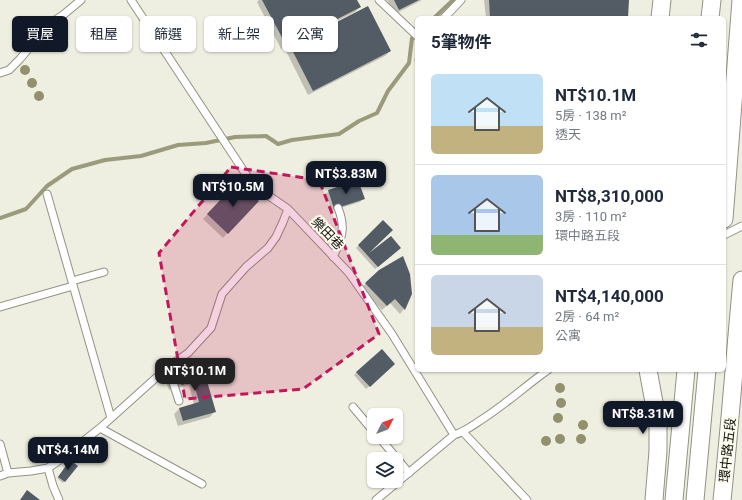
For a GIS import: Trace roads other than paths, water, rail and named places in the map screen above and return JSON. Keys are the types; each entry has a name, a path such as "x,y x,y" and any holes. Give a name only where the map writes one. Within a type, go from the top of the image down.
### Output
{"street":[{"path":"660,16 662,0"},
{"path":"710,16 712,0"},
{"path":"726,193 741,0"},
{"name":"環中路五段","path":"722,500 729,442 742,280"},
{"path":"648,372 658,424 658,451 654,500"},
{"path":"674,500 686,372"},
{"path":"695,500 708,372"}],"lane":[{"path":"0,73 8,70 20,59 48,25 81,0"},
{"name":"樂田巷","path":"131,0 249,179 256,187 288,209 349,273 388,328 415,372"},
{"path":"379,0 415,34"},
{"path":"446,16 461,0"},
{"path":"47,194 111,418"},
{"path":"333,257 343,234 343,219 338,208"},
{"path":"0,476 8,473 48,468 100,428 168,367 188,352 209,330 222,294 246,267 268,248 278,232 288,209"},
{"path":"726,234 742,226"},
{"path":"0,307 73,284 104,272"},
{"path":"168,367 179,401"},
{"name":"樂田巷","path":"415,372 454,435"},
{"path":"376,500 454,435 463,432 502,406 545,372"},
{"path":"353,408 367,424"},
{"path":"100,428 202,484"},
{"path":"463,432 527,500"},
{"path":"0,444 8,473"},
{"path":"385,444 410,473"},
{"path":"48,468 59,500"}],"waterway":[{"path":"436,16 453,0"},
{"path":"0,218 26,209 47,186 72,169 105,160 141,156 178,145 206,143 235,137 266,136 278,144 292,140 339,134 359,121 377,113 388,91 409,63 412,38 415,36"}]}
